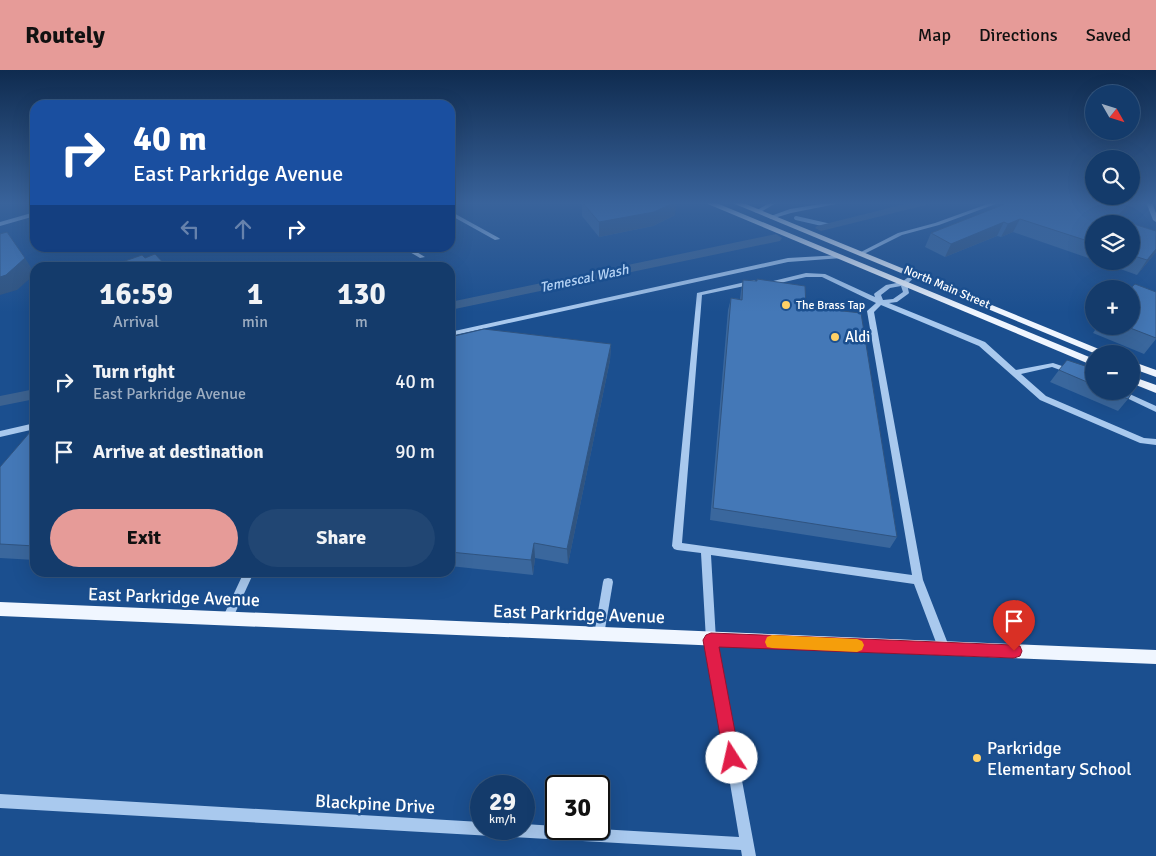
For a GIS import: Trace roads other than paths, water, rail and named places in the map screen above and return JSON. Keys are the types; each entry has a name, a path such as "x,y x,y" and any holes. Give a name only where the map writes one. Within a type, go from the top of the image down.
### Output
{"main road":[{"name":"North Main Street","path":"795,239 1085,359"},
{"name":"North Main Street","path":"824,239 1085,346"},
{"path":"1140,368 1156,374"},
{"path":"1140,383 1156,389"},
{"name":"East Parkridge Avenue","path":"0,609 1156,657"}],"street":[{"path":"412,252 422,258"},
{"path":"455,333 788,260 838,257"},
{"path":"913,276 904,284 888,286 877,294 881,302 896,310 982,344 1043,398 1143,440 1156,442"},
{"path":"904,284 906,293 895,301 881,302 870,311 918,580"},
{"path":"1015,373 1054,365 1078,375"},
{"path":"1136,400 1156,409"},
{"path":"0,434 30,427"},
{"path":"706,550 711,640 748,850"},
{"path":"227,619 247,577"},
{"path":"599,635 608,582"},
{"name":"Blackpine Drive","path":"0,801 748,850"}],"lane":[{"path":"860,254 891,239"},
{"path":"881,302 823,275 806,274 769,284 751,282 699,294 677,546 918,580 944,649"}],"waterway":[{"name":"Temescal Wash","path":"455,305 773,239"},
{"name":"Temescal Wash","path":"0,401 30,395"}],"place":[{"name":"The Brass Tap","path":"786,305"},
{"name":"Aldi","path":"835,337"},
{"name":"Parkridge Elementary School","path":"977,758"}]}
